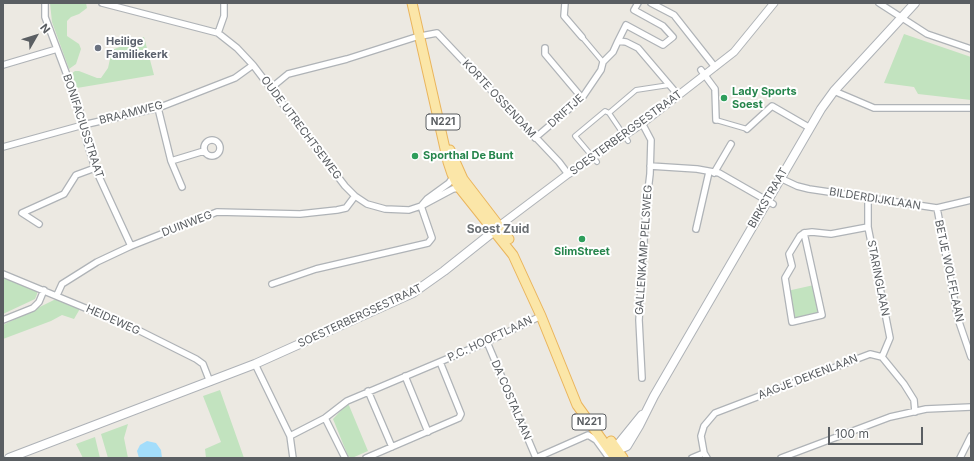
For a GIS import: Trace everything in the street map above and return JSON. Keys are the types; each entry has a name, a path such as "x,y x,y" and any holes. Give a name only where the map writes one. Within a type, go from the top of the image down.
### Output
{"main road":[{"name":"N221","path":"412,3 422,36 452,158 463,179 497,228 520,267 572,390 615,454"},
{"name":"N221","path":"418,3 422,36 448,162 453,177 460,188 497,228"},
{"name":"BIRKSTRAAT","path":"615,454 633,424 646,411 770,202 780,178 834,91 915,3"},
{"name":"SOESTERBERGSESTRAAT","path":"9,458 255,364 413,293 444,271 497,228"}],"street":[{"name":"BONIFACIUSSTRAAT","path":"45,3 45,17 79,106 95,168 131,246"},
{"path":"102,3 218,33 224,16 224,3"},
{"path":"565,3 564,16 603,62"},
{"name":"DRIFTJE","path":"535,138 582,98 601,70 603,62 613,52 626,25 663,45 672,37 663,26 634,10 638,3"},
{"path":"651,3 674,15 715,67"},
{"name":"SOESTERBERGSESTRAAT","path":"497,228 568,174 595,160 626,138 642,123 678,96 703,73 715,67 734,52 774,3"},
{"path":"879,3 927,34 971,49"},
{"name":"OUDE UTRECHTSEWEG","path":"218,33 237,48 253,65 344,186 367,204 398,210 409,210 421,206 453,189 460,188"},
{"name":"KORTE OSSENDAM","path":"422,36 437,34 559,162 568,174"},
{"path":"271,88 288,74 347,59 422,36"},
{"path":"618,41 626,42 638,48 678,96"},
{"path":"545,48 545,54 582,98"},
{"path":"3,65 57,49"},
{"name":"BRAAMWEG","path":"3,148 83,125 158,108 235,78 253,65"},
{"path":"703,73 716,88 716,120 747,129 772,106 810,128"},
{"path":"609,113 636,90 669,85"},
{"path":"834,91 874,108 971,108"},
{"path":"158,108 171,162 182,187"},
{"path":"595,160 575,136 605,111 609,113 626,138"},
{"name":"GALLENKAMP PELSWEG","path":"642,123 651,138 639,320 642,378"},
{"path":"696,229 712,172 731,144"},
{"path":"171,162 204,151"},
{"path":"650,166 712,172 770,202"},
{"path":"39,224 22,213 64,194 76,175 95,168"},
{"path":"272,284 316,269 428,243 432,238 421,206 427,199 449,183 453,177"},
{"name":"BILDERDIJKLAAN","path":"780,178 797,186 937,208 971,200"},
{"name":"DUINWEG","path":"56,295 62,284 97,262 131,246 217,212 300,214 337,210 346,208 355,196"},
{"name":"STARINGLAAN","path":"868,197 868,227 890,338 882,357"},
{"name":"BETJE WOLFFLAAN","path":"937,208 958,319 971,357"},
{"path":"804,233 822,315 792,322 785,278 792,266 789,254 800,236 804,233 812,232 831,234 868,227"},
{"name":"HEIDEWEG","path":"3,274 136,329 196,359 203,364 210,382"},
{"path":"3,320 33,308 39,302 44,290"},
{"name":"P.C. HOOFTLAAN","path":"290,436 325,418 347,401 487,342 541,316"},
{"name":"DA COSTALAAN","path":"487,342 536,458"},
{"name":"AAGJE DEKENLAAN","path":"706,456 701,436 704,426 715,413 861,356 870,354 882,357"},
{"path":"882,357 904,384 914,400 915,412"},
{"name":"P.C. HOOFTLAAN","path":"428,432 455,421 461,414 440,362"},
{"path":"255,364 290,436 293,458"},
{"path":"366,458 428,432 405,376"},
{"path":"368,392 392,447"},
{"path":"782,458 890,417 915,412 971,407"},
{"path":"325,418 344,458"},
{"path":"536,458 587,435 615,454"},
{"path":"960,458 971,436"},
{"path":"692,458 706,456"}],"green space":[{"path":"50,3 86,3 87,8 67,21 67,36 79,44 81,49 76,64 69,69 52,22"},
{"path":"904,34 971,57 971,100 918,94 914,87 884,83"},
{"path":"144,37 154,75 77,88 71,74 75,71 79,71 97,78 101,78 108,68 112,50"},
{"path":"3,276 37,289 35,299 3,314"},
{"path":"814,285 820,313 794,319 787,291"},
{"path":"58,298 81,307 74,319 62,315 51,321 3,339 3,325"},
{"path":"220,390 244,458 206,458 205,449 221,442 203,396"},
{"path":"348,403 368,451 352,458 348,456 333,419"},
{"path":"128,424 124,438 128,458 108,458 101,434"},
{"path":"95,437 100,458 83,458 76,444"}],"water":[{"path":"147,441 156,443 161,450 162,458 139,458 137,451 140,445"}],"place":[{"name":"Heilige Familiekerk","path":"98,48"},
{"name":"Lady Sports Soest","path":"724,98"},
{"name":"Sporthal De Bunt","path":"415,156"},
{"name":"SlimStreet","path":"582,239"}],"district":[{"name":"Soest Zuid","path":"498,229"}]}
